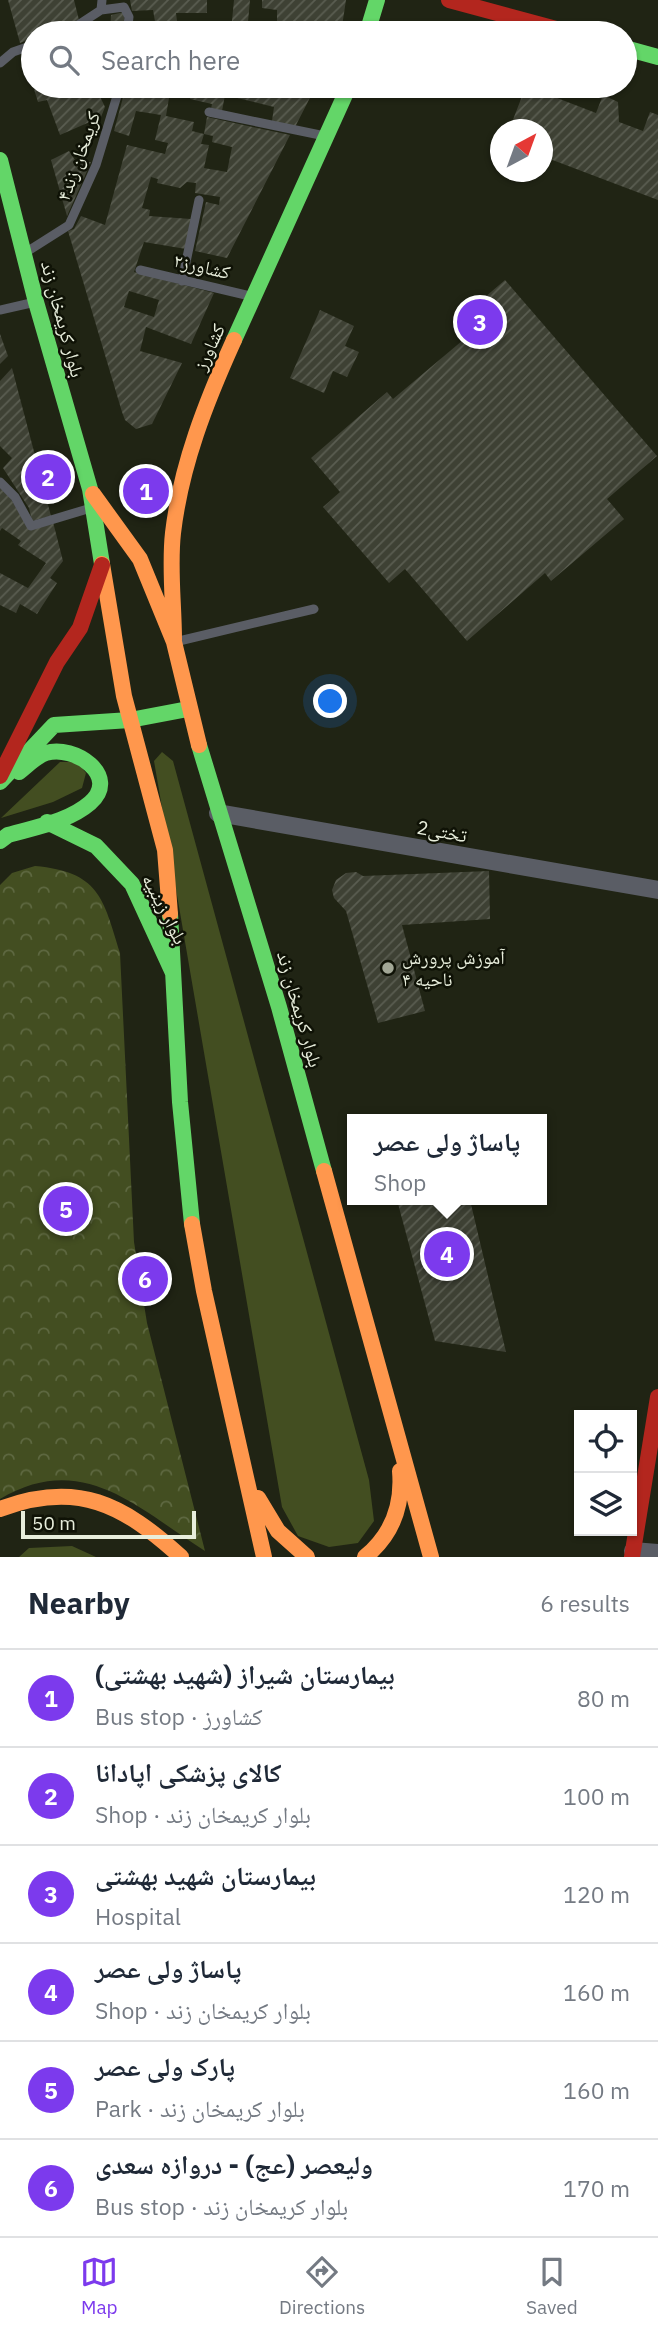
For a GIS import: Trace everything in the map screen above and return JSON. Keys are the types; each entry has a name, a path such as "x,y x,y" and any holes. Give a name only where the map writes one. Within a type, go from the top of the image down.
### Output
{"main road":[{"path":"371,21 377,0"},
{"path":"449,0 527,21"},
{"path":"637,51 658,57"},
{"name":"کشاورز","path":"174,642 173,535 183,475 209,396 344,98"},
{"name":"بلوار کریمخان زند","path":"0,160 36,302 90,489 130,720 165,850 176,981 180,1102 192,1223 204,1291 264,1557"},
{"name":"بلوار کریمخان زند","path":"90,489 140,559 174,642 188,709 279,1007 431,1554"},
{"path":"0,776 57,662 80,628 102,565"},
{"path":"0,783 54,724 130,720 188,709"},
{"path":"0,783 46,753 73,751 93,763 99,780 95,798 78,811 0,841"},
{"name":"بلوار زینبیه","path":"47,822 96,846 132,884 176,981"},
{"path":"631,1555 653,1464 658,1397"},
{"path":"365,1557 384,1541 398,1506 401,1482 389,1406"},
{"path":"240,1442 261,1507 295,1549 307,1557"},
{"path":"0,1509 22,1500 58,1495 88,1497 111,1504 148,1527 181,1557"}],"street":[{"name":"2تختی","path":"218,813 658,890"},
{"path":"631,1555 658,1553"}],"lane":[{"path":"81,21 101,5 124,7 128,21"},
{"path":"0,62 21,49"},
{"name":"کریمخان زند۴","path":"24,254 69,225 96,165 116,98"},
{"path":"209,112 326,137"},
{"path":"182,281 199,201"},
{"name":"کشاورز۲","path":"141,270 255,298"},
{"path":"0,310 36,302"},
{"path":"0,482 2,480 15,497 32,526 93,507"},
{"path":"174,642 314,609"}],"green space":[{"path":"162,752 173,761 369,1480 374,1521 358,1543 329,1547 298,1536 282,1507 154,761"},
{"path":"60,762 77,762 86,773 82,788 53,802 1,818"},
{"path":"35,866 73,874 86,881 103,902 120,953 134,1242 147,1323 205,1551 132,1503 108,1490 83,1483 57,1480 30,1485 0,1499 0,885 12,873"},
{"path":"72,1546 96,1557 19,1557 29,1548"}],"building":[{"path":"8,0 74,0 79,20 21,21 20,43"},
{"path":"130,0 207,0 207,13 176,13 177,21 155,21 153,10 132,11"},
{"path":"234,0 250,0 248,21 232,21"},
{"path":"262,0 346,0 343,21 277,21 277,10 262,8"},
{"path":"124,12 124,21 111,21 111,15"},
{"path":"37,98 101,98 105,107 101,117 60,135 47,100 38,102"},
{"path":"123,98 169,98 166,116 194,122 192,131 204,134 207,117 290,135 227,258 195,251 206,202 219,205 220,197 195,193 196,183 187,182 180,188 157,183 158,179 151,177 142,208 150,210 149,216 191,219 186,249 144,242 134,272 214,293 191,344 146,327 140,351 182,363 152,424 136,429 125,420 122,412 68,231 74,229 81,216 105,225 127,145 165,154 168,143 155,140 161,115 136,111 129,136 114,131","holes":["204,134 213,136 212,142 232,147 227,172 204,168 209,145 201,144","129,291 159,300 154,317 124,307"]},
{"path":"224,98 222,111 211,109 212,104 190,99"},
{"path":"237,98 310,98 295,127 272,121 274,107"},
{"path":"521,98 557,98 596,113 602,98 609,98 618,102 619,122 643,131 650,112 658,115 658,200 553,160 553,119 513,119"},
{"path":"69,151 77,163 91,162 67,216 51,160"},
{"path":"505,280 657,456 607,499 624,519 551,581 545,573 467,641 405,569 389,583 323,507 340,492 311,458 387,392 393,399 469,335 457,321"},
{"path":"320,310 354,326 345,346 359,352 347,377 333,371 324,393 290,378"},
{"path":"0,334 8,356 0,364"},
{"path":"12,368 51,516 32,521 29,508 3,468 12,458 0,446 0,381"},
{"path":"0,488 9,496 29,528 53,522 63,561 50,578 57,583 37,614 20,604 16,613 0,605 0,573 28,588 46,563 18,545 21,541 2,528 0,531"},
{"name":"آموزش پرورش ناحیه ۴","path":"489,871 490,919 402,925 425,1011 378,1023 346,911 334,898 332,890 336,880 346,873 356,872 363,876"},
{"path":"398,1205 471,1205 506,1352 435,1341"}],"traffic: fast":[{"path":"371,21 377,0"},
{"path":"637,51 658,57"},
{"path":"234,340 344,98"},
{"path":"0,160 36,302 90,489 102,564"},
{"path":"0,782 54,725 130,720 188,709"},
{"path":"199,745 279,1007 324,1171"},
{"path":"0,841 8,835 72,815 90,803 98,793 100,783 97,773 90,764 69,753 46,753 19,772"},
{"path":"47,822 96,846 132,884 173,973"},
{"path":"170,914 180,1102 192,1224"}],"traffic: slow":[{"path":"174,640 171,560 177,508 196,434 234,340"},
{"path":"93,494 140,559 174,642 199,745"},
{"path":"102,564 124,696 165,850 170,914"},
{"path":"324,1171 431,1557"},
{"path":"192,1224 204,1291 264,1557"},
{"path":"365,1557 382,1539 394,1519 400,1496 400,1471"},
{"path":"0,1509 53,1497 76,1497 98,1502 139,1523 181,1557"},
{"path":"258,1498 278,1531 307,1557"}],"traffic: jam":[{"path":"449,0 527,21"},
{"path":"0,776 57,662 80,628 102,565"},
{"path":"632,1557 658,1397"}],"place":[{"name":"بیمارستان شهید بهشتی","path":"480,322"},
{"name":"کالای پزشکی اپادانا","path":"48,477"},
{"name":"بیمارستان شیراز (شهید بهشتی)","path":"146,491"},
{"name":"آموزش پرورش ناحیه ۴","path":"388,968"},
{"name":"پارک ولی عصر","path":"66,1209"},
{"name":"پاساژ ولی عصر","path":"447,1254"},
{"name":"ولیعصر (عج) - دروازه سعدی","path":"145,1279"}]}
